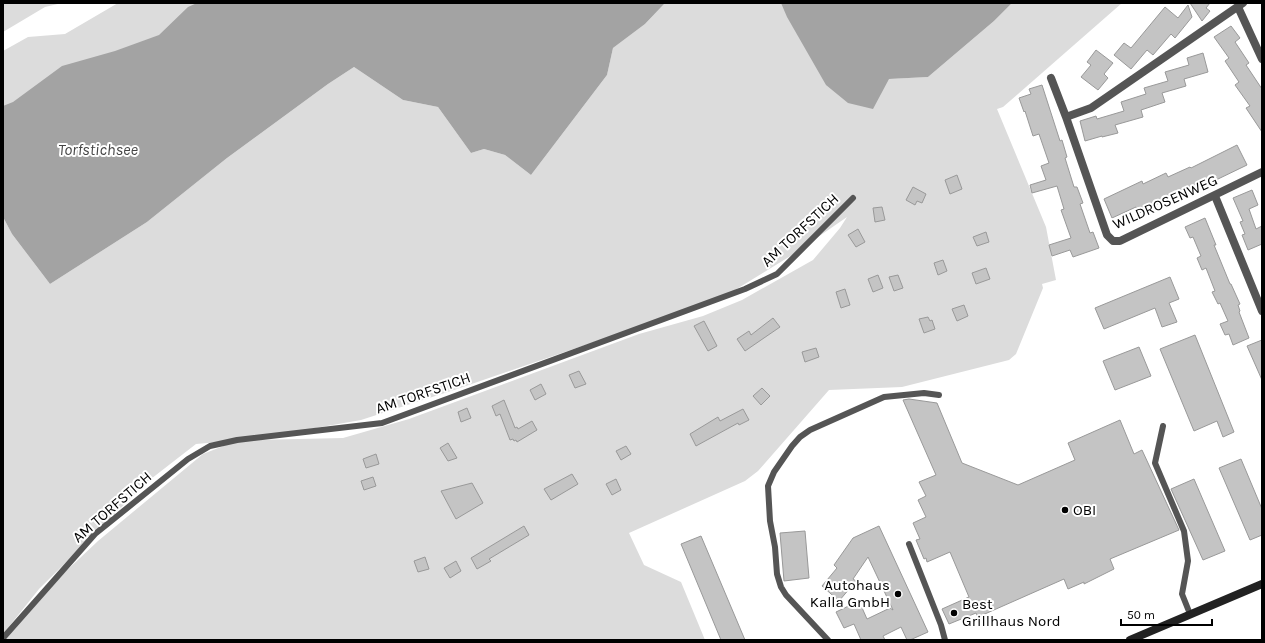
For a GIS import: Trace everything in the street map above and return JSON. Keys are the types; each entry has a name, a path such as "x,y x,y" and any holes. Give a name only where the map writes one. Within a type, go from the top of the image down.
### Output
{"main road":[{"path":"1130,640 1262,584"}],"street":[{"path":"1066,117 1091,108 1240,5 1262,59"},
{"name":"WILDROSENWEG","path":"1051,78 1107,235 1113,241 1120,241 1262,172"},
{"path":"1215,196 1262,311"}],"lane":[{"name":"AM TORFSTICH","path":"3,638 95,534 188,459 210,446 237,440 382,423 745,290 777,274 853,198"},
{"path":"828,640 786,595 781,587 777,574 768,502 768,486 774,472 792,446 800,437 810,430 884,397 924,393 939,395"},
{"path":"1163,426 1155,463 1184,531 1188,561 1182,594 1190,614"},
{"path":"909,544 945,640"}],"shaded area":[{"path":"3,3 62,3 45,7 3,32"},
{"path":"118,3 232,3 3,127 3,51 28,37 65,34"},
{"path":"665,3 785,3 889,79 928,77 994,21 1012,3 1122,3 1003,107 997,109 1046,227 1056,280 1042,284 1043,288 1016,354 1009,360 902,387 829,390 758,471 745,481 629,533 644,565 681,582 705,640 3,640 28,607 98,541 203,454 231,443 254,440 343,438 409,419 639,334 703,316 742,300 813,260 840,228 847,217 792,255 722,298 457,389 361,420 252,439 196,444 147,482 39,589 3,634 3,217 12,234 50,284 147,222 227,158 328,84 354,67 403,100 438,107 471,153 484,149 505,155 531,175 607,75 613,48 645,24"}],"water":[{"name":"Torfstichsee","path":"197,3 665,3 645,24 613,48 607,75 531,175 505,155 484,149 471,153 438,107 403,100 354,67 328,84 227,158 147,222 50,284 12,234 3,217 3,106 13,102 62,66 115,51 159,35 188,7"},
{"path":"781,3 1012,3 994,21 928,77 889,79 873,109 848,103 826,85 787,17"}],"building":[{"path":"1190,3 1210,3 1206,8 1210,11 1202,21"},
{"path":"1188,5 1192,17 1175,38 1171,34 1153,55 1147,50 1131,69 1114,55 1124,43 1131,48 1165,7 1178,18"},
{"path":"1231,26 1240,38 1235,42 1249,63 1246,65 1262,89 1262,132 1246,108 1250,106 1235,85 1239,82 1225,61 1229,58 1214,37"},
{"path":"1096,50 1113,63 1104,74 1108,78 1098,90 1081,77 1091,65 1087,62"},
{"path":"1203,53 1208,72 1184,79 1186,86 1162,93 1165,102 1141,110 1143,117 1115,125 1118,133 1085,141 1080,121 1096,116 1097,119 1124,111 1121,102 1146,94 1144,88 1168,81 1165,72 1189,65 1187,58"},
{"path":"1042,85 1060,141 1062,140 1067,157 1065,158 1074,187 1077,187 1083,203 1080,204 1090,233 1093,232 1099,248 1073,257 1070,250 1052,256 1049,245 1071,238 1061,210 1064,209 1057,186 1032,193 1030,185 1046,180 1041,166 1049,163 1039,134 1033,136 1019,98 1031,94 1029,89"},
{"path":"1237,145 1247,165 1187,194 1185,190 1139,213 1136,207 1112,218 1104,199 1142,181 1143,184 1166,173 1168,177 1190,167 1191,168"},
{"path":"957,175 962,189 950,194 945,180"},
{"path":"913,187 926,194 922,203 917,201 915,205 906,200"},
{"path":"1252,190 1258,205 1249,209 1256,229 1262,226 1262,244 1248,250 1242,235 1245,234 1240,222 1243,221 1233,198"},
{"path":"882,207 885,220 875,222 873,208"},
{"path":"1205,218 1216,245 1214,245 1240,304 1238,305 1239,312 1249,338 1233,345 1229,334 1225,335 1220,324 1228,321 1220,303 1218,304 1212,292 1215,291 1206,268 1202,270 1197,258 1201,256 1193,237 1190,238 1185,227"},
{"path":"858,229 865,242 856,247 848,235"},
{"path":"986,232 989,242 977,246 973,237"},
{"path":"943,260 947,271 938,275 934,263"},
{"path":"986,268 990,279 976,284 972,273"},
{"path":"878,275 883,288 873,292 868,279"},
{"path":"898,275 903,288 894,291 889,277"},
{"path":"1170,277 1179,299 1169,303 1177,322 1162,327 1155,308 1104,329 1095,308"},
{"path":"845,289 850,305 841,308 836,292"},
{"path":"964,305 968,316 957,321 952,309"},
{"path":"928,317 930,321 932,320 935,329 924,333 919,319"},
{"path":"773,318 780,327 745,351 737,339 749,331 751,335"},
{"path":"704,321 717,346 708,351 694,326"},
{"path":"1195,335 1234,432 1223,437 1217,421 1194,431 1160,349"},
{"path":"1262,340 1262,380 1247,346"},
{"path":"1139,347 1151,376 1115,390 1103,361"},
{"path":"816,348 819,357 805,362 802,352"},
{"path":"579,371 586,384 575,388 569,375"},
{"path":"541,384 546,394 535,400 530,390"},
{"path":"762,388 770,396 761,405 753,396"},
{"name":"OBI","path":"909,399 937,403 962,463 1018,485 1075,460 1068,443 1120,420 1134,454 1142,450 1179,530 1110,559 1114,569 1084,584 1084,582 1068,589 1064,579 978,617 976,613 949,624 942,609 969,597 950,552 927,562 926,558 924,559 916,540 920,539 913,523 926,517 918,500 926,496 919,482 936,475 903,400"},
{"path":"504,400 515,428 517,427 518,429 532,421 537,430 517,442 513,439 510,440 500,414 496,416 492,406"},
{"path":"467,408 471,418 461,422 458,412"},
{"path":"743,409 749,420 739,425 738,423 696,446 690,434 718,417 720,421"},
{"path":"448,443 457,458 448,461 440,448"},
{"path":"626,446 631,454 621,460 616,451"},
{"path":"376,454 379,464 366,468 363,459"},
{"path":"1241,459 1262,509 1262,535 1250,540 1219,468"},
{"path":"572,474 578,484 551,500 544,489"},
{"path":"373,477 376,486 364,490 361,481"},
{"path":"616,479 621,490 612,495 606,484"},
{"path":"1194,479 1225,551 1203,560 1171,489"},
{"path":"472,483 483,503 456,519 441,491"},
{"path":"524,526 529,535 489,559 491,561 477,569 471,558"},
{"path":"879,526 928,632 910,640 907,640 901,627 883,636 885,640 861,640 854,624 844,628 836,612 859,601 867,619 890,608 893,610 868,557 853,579 856,581 839,601 822,586 837,568 834,565 853,538"},
{"path":"805,531 809,578 784,581 780,533"},
{"path":"701,536 745,640 721,640 681,544"},
{"path":"425,557 429,569 418,572 414,561"},
{"path":"456,561 461,571 450,578 444,568"}],"place":[{"name":"OBI","path":"1065,510"},
{"name":"Autohaus Kalla GmbH","path":"898,594"},
{"name":"Best Grillhaus Nord","path":"954,613"}]}
